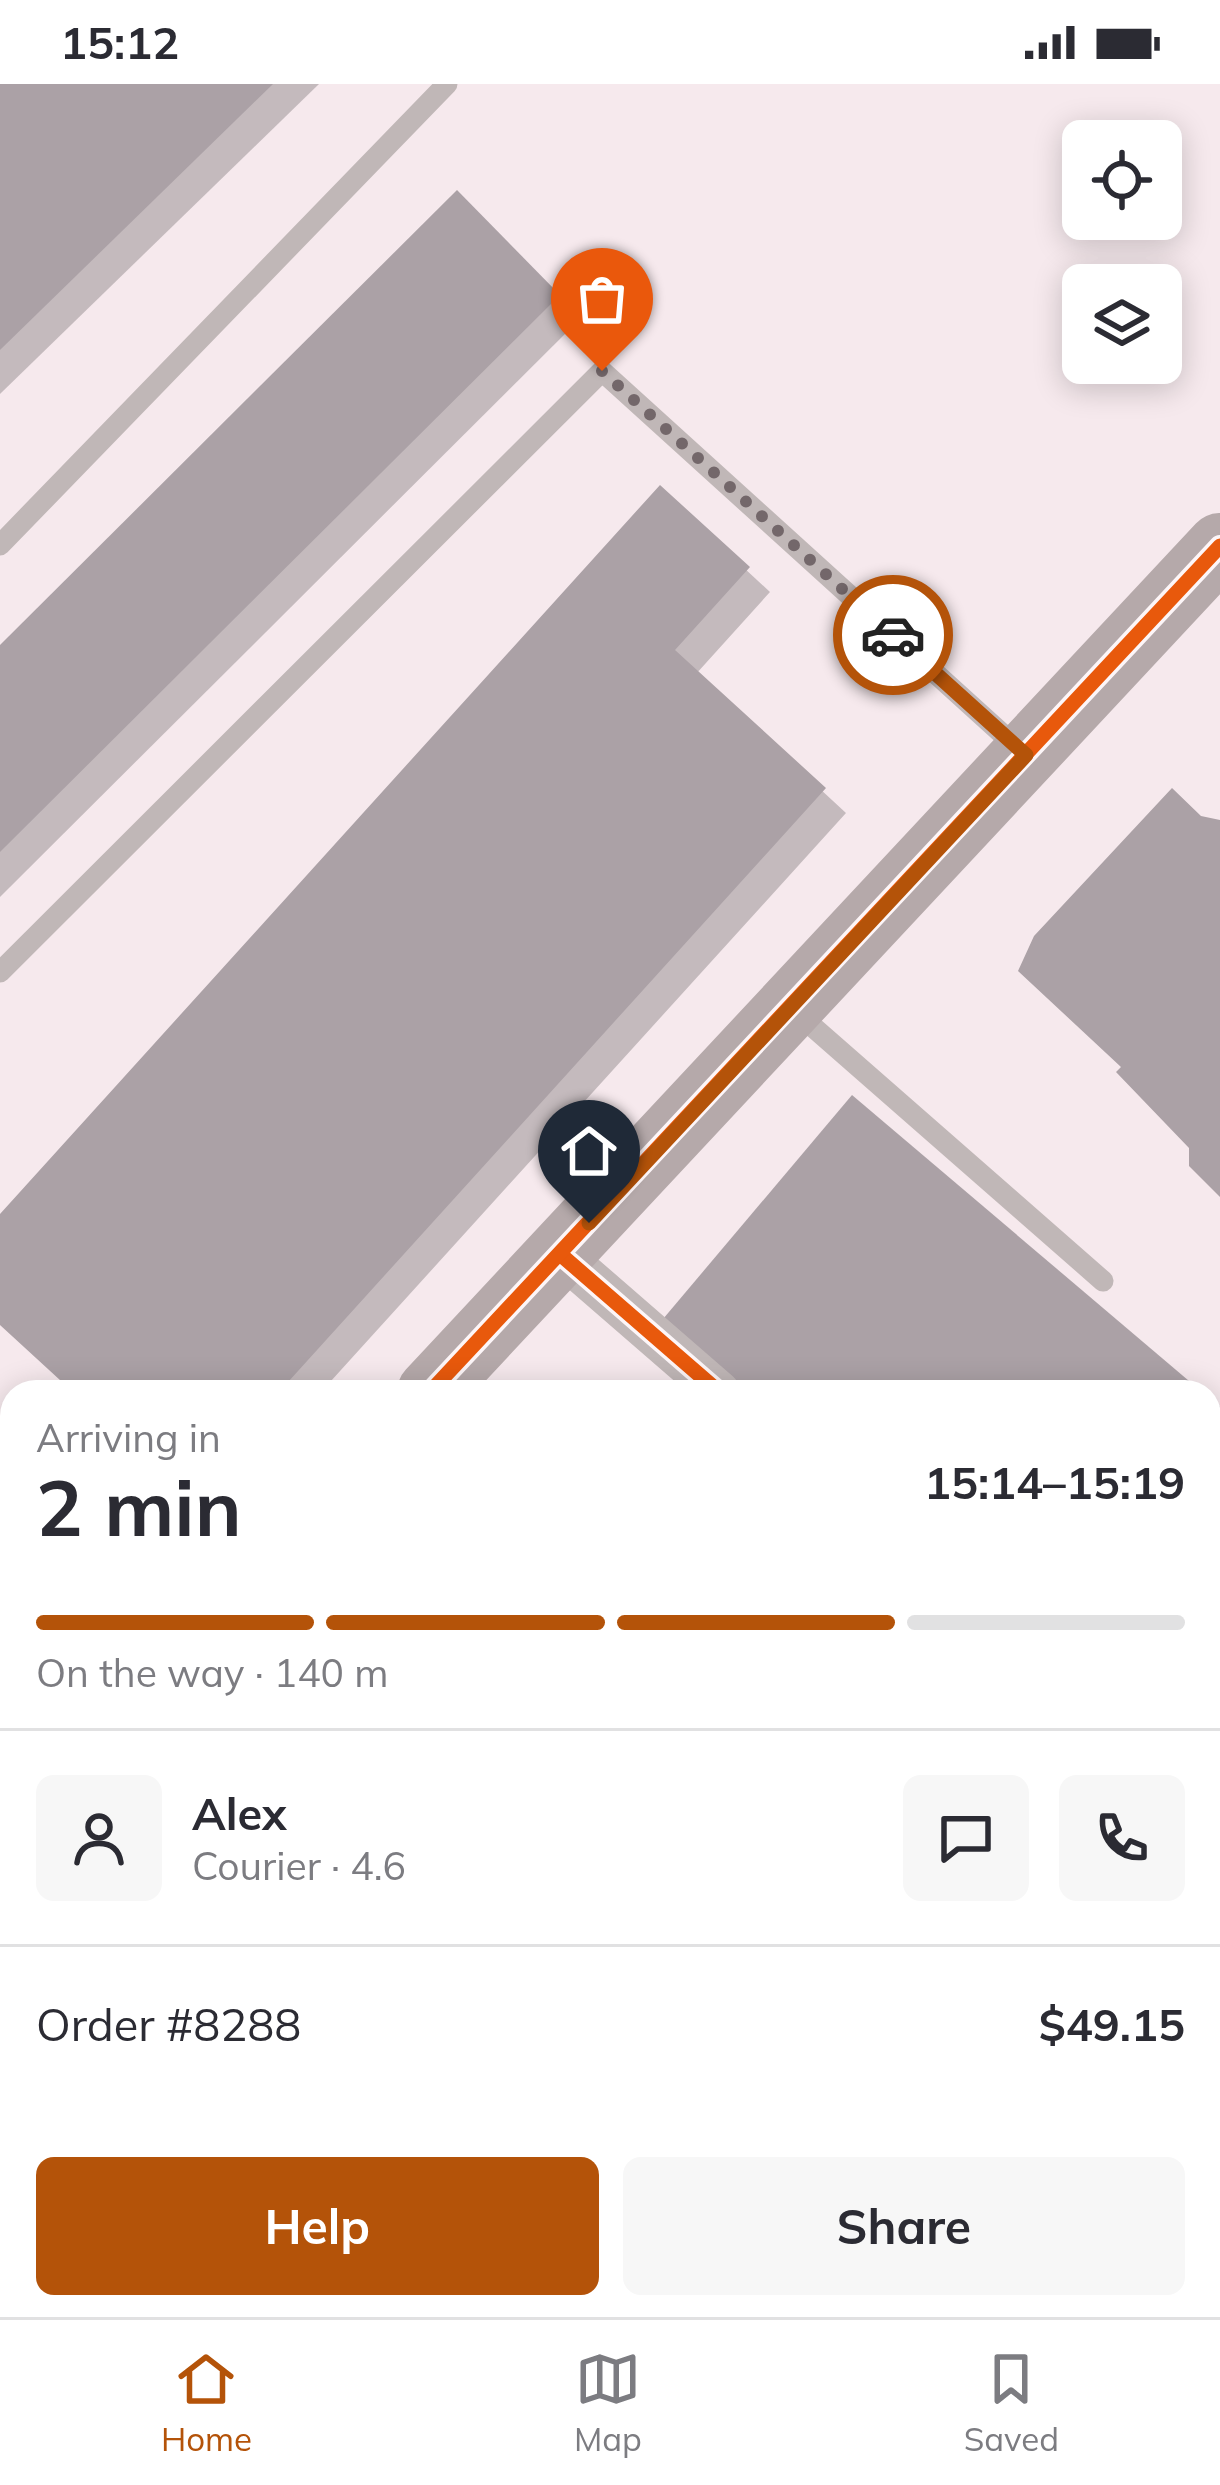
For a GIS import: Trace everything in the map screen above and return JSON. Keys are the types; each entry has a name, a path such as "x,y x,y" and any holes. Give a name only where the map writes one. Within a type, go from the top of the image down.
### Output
{"highway":[{"path":"441,1380 1220,545"}],"street":[{"path":"560,1254 705,1380"}],"lane":[{"path":"0,545 447,84"},
{"path":"0,972 602,371 1026,755"},
{"path":"791,1007 1103,1281"}],"building":[{"path":"0,84 273,84 0,350"},
{"path":"457,190 560,295 0,852 0,645"},
{"path":"660,485 750,567 675,650 826,788 290,1380 60,1380 0,1325 0,1214"},
{"path":"1172,788 1201,816 1220,820 1220,1197 1189,1166 1189,1148 1116,1072 1121,1067 1018,971 1034,936"},
{"path":"852,1095 1188,1380 734,1380 663,1319"}],"cycle path":[{"path":"441,1380 1220,546"},
{"path":"560,1254 705,1380"}],"way so far":[{"path":"602,371 893,635"}],"route":[{"path":"589,1223 1026,755 893,635"}]}
